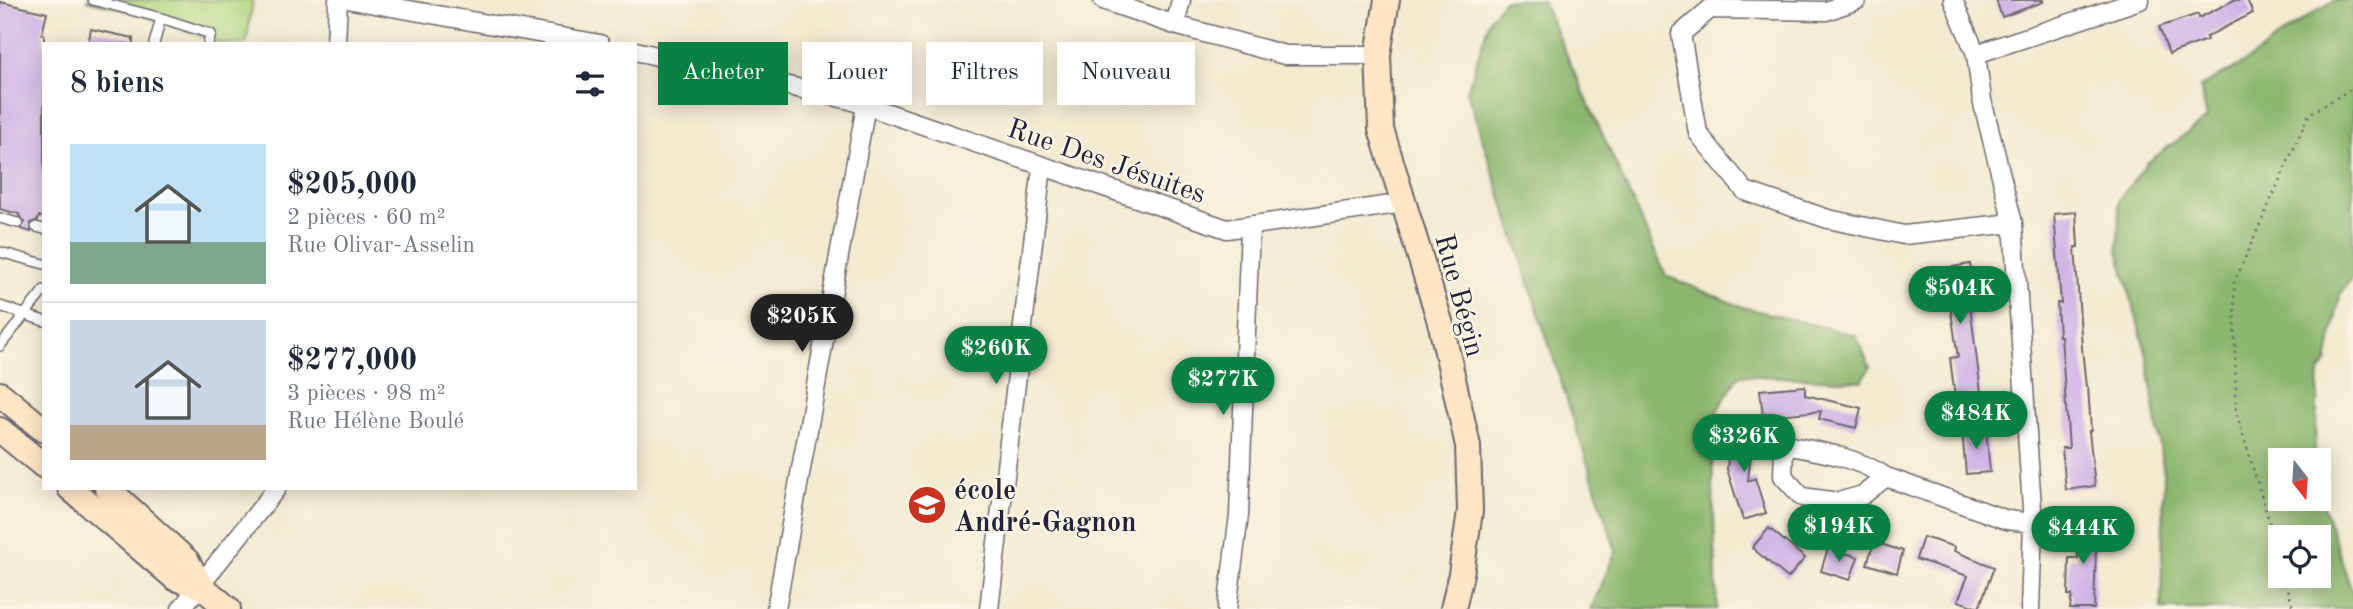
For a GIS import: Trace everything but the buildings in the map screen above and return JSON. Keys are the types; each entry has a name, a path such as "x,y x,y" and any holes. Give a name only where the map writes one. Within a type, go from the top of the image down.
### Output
{"street":[{"path":"335,42 338,0"},
{"path":"352,0 589,42"},
{"path":"1103,0 1175,25 1285,55 1378,55"},
{"path":"1175,25 1181,0"},
{"name":"Rue Bégin","path":"1387,0 1378,55 1381,129 1441,325 1468,446 1470,511 1453,609"},
{"path":"1857,0 1826,11 1710,9 1681,34 1698,133 1745,191 1828,219 1903,235 2013,223"},
{"path":"1953,0 1976,54 1982,100 2013,223 2033,523 2030,609"},
{"path":"1976,54 2140,0"},
{"name":"Rue Des Jésuites","path":"637,51 802,90"},
{"path":"776,609 866,105"},
{"name":"Rue Des Jésuites","path":"866,105 1227,229 1404,203"},
{"path":"989,609 1042,167"},
{"path":"1227,609 1238,515 1250,227"},
{"path":"0,394 42,428"},
{"path":"0,430 42,464"},
{"path":"1886,477 1863,495 1838,502 1801,497 1783,476 1784,445 1827,452 1886,477 2007,520 2033,523"},
{"path":"72,490 175,578 201,586"},
{"path":"109,490 187,561 201,586 228,609"},
{"path":"181,609 276,490"}],"lane":[{"path":"93,0 211,34 209,42"},
{"path":"155,42 161,18"},
{"path":"0,218 18,223"},
{"path":"0,252 42,263"},
{"path":"0,346 42,293"},
{"path":"0,306 42,320"}],"path":[{"path":"2270,525 2236,412 2235,283 2309,114 2353,88"},
{"path":"2288,588 2293,609"}],"green space":[{"path":"86,0 253,0 246,42 216,42 141,14"},
{"path":"1504,0 1542,0 1666,276 1742,307 1856,335 1870,367 1862,381 1739,375 1711,421 1717,609 1591,609 1616,551 1467,92 1490,18"},
{"path":"2335,0 2353,0 2353,275 2340,295 2327,363 2319,372 2315,448 2268,448 2268,511 2325,511 2330,525 2268,525 2268,588 2331,588 2331,529 2353,595 2353,609 2161,609 2164,474 2147,356 2118,250 2119,200 2147,163 2207,118 2200,87 2244,63 2302,20"}],"place":[{"name":"école André-Gagnon","path":"927,505"}]}
